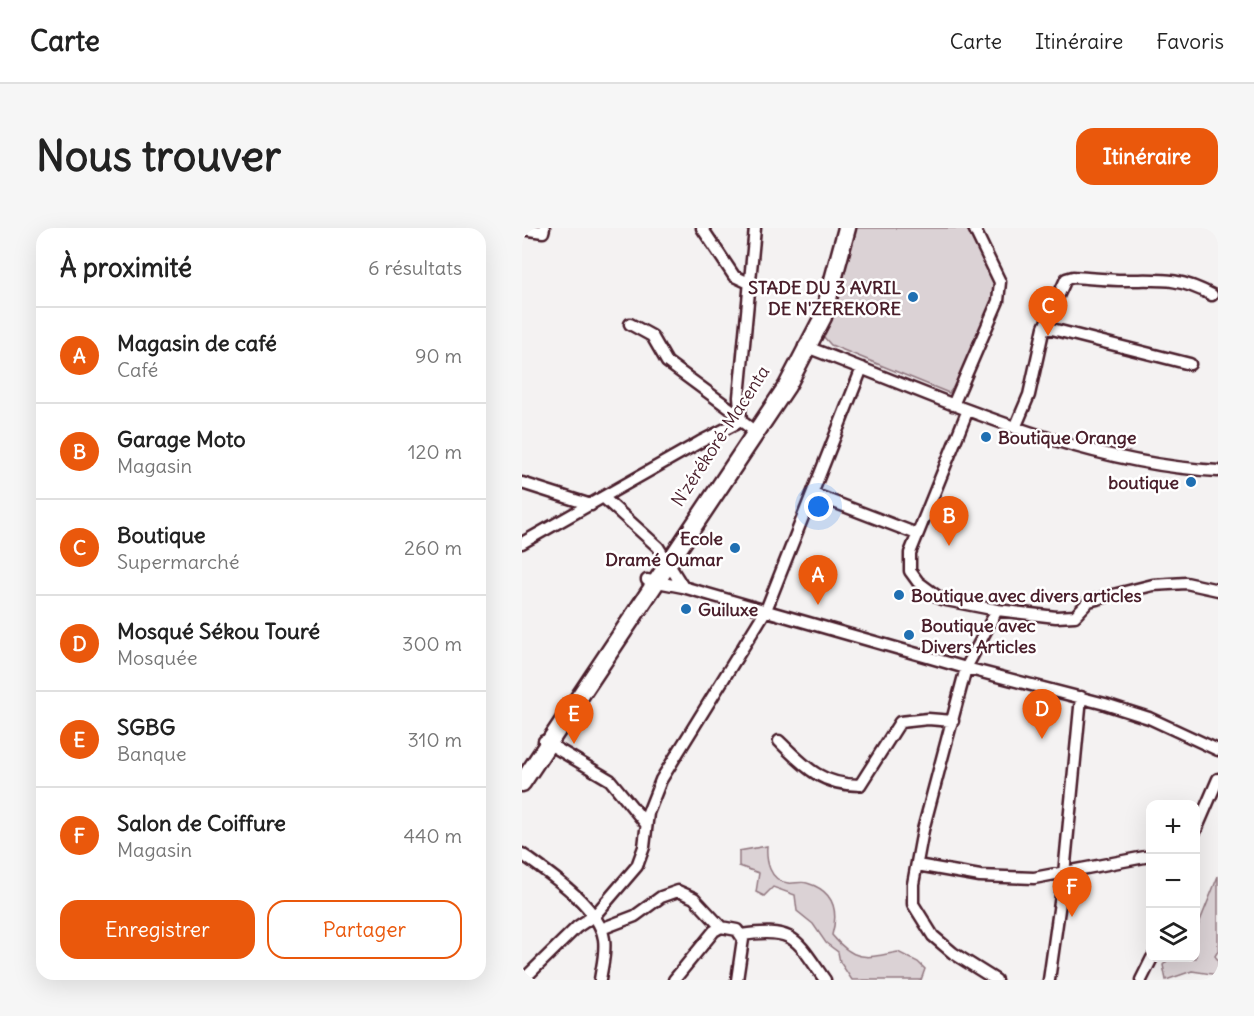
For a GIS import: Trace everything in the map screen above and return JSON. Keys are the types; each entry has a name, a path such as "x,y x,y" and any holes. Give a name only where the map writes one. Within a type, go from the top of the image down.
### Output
{"highway":[{"path":"805,347 838,228"},
{"path":"522,783 545,741 666,560 747,425 805,347 823,317 847,228"},
{"path":"522,769 545,741"}],"street":[{"path":"522,229 543,232 544,228"},
{"path":"702,228 734,276 749,283"},
{"path":"747,425 740,374 755,228"},
{"path":"952,405 998,301 1000,282 974,228"},
{"path":"1015,428 1029,395 1044,327 1066,279 1073,277 1126,280 1172,279 1212,295"},
{"path":"630,324 652,336 667,362 747,425"},
{"path":"1044,327 1190,364"},
{"path":"805,347 966,412 1015,428 1156,464 1218,471"},
{"path":"528,975 578,927 595,915 637,866 644,848 646,824 661,780 766,610 862,369"},
{"path":"966,412 908,562 910,571 918,582 942,599 997,610 1056,617 1075,616 1089,601 1152,585 1186,583 1218,590"},
{"path":"522,543 700,442 747,425"},
{"path":"522,483 591,505"},
{"path":"813,494 917,534"},
{"path":"604,498 650,538 683,587"},
{"path":"650,581 683,587 966,668 1081,697 1149,718 1218,750"},
{"path":"996,980 953,953 933,936 921,921 913,904 923,830 966,668 997,610"},
{"path":"1049,980 1064,873 1081,697"},
{"path":"779,741 813,774 833,784 860,785 900,722 928,719 953,721"},
{"path":"545,741 610,780 646,824"},
{"path":"1200,821 1218,779"},
{"path":"522,854 550,874 595,915 601,929 604,956 600,980"},
{"path":"917,865 980,876 1034,878 1146,857"},
{"path":"601,929 635,916 661,897 678,891 694,897 721,927 737,930 741,934 743,939 737,980"},
{"path":"674,980 714,931 721,927"},
{"path":"741,934 769,931 787,935 799,944 825,980"},
{"path":"1141,980 1150,962"}],"shaded area":[{"name":"STADE DU 3 AVRIL DE N'ZEREKORE","path":"852,228 969,228 990,265 995,289 980,338 964,371 949,393 831,345 823,336"},
{"path":"767,846 768,863 777,878 788,883 807,883 829,896 835,917 832,935 840,944 862,956 870,957 898,952 918,962 925,969 921,980 852,980 840,962 838,952 826,943 813,924 797,911 795,895 773,887 764,896 756,892 759,873 739,866 739,851"},
{"path":"1218,876 1218,951 1215,956 1218,960 1218,975 1192,971 1166,980 1163,965 1166,962 1200,962 1200,921"}],"place":[{"name":"STADE DU 3 AVRIL DE N'ZEREKORE","path":"913,297"},
{"name":"Boutique","path":"1048,336"},
{"name":"Boutique Orange","path":"986,437"},
{"name":"boutique","path":"1191,482"},
{"name":"Garage Moto","path":"949,546"},
{"name":"Ecole Dramé Oumar","path":"735,548"},
{"name":"Boutique avec divers articles","path":"899,595"},
{"name":"Magasin de café","path":"818,605"},
{"name":"Guiluxe","path":"686,609"},
{"name":"Boutique avec Divers Articles","path":"909,635"},
{"name":"Mosqué Sékou Touré","path":"1042,739"},
{"name":"SGBG","path":"574,744"},
{"name":"Salon de Coiffure","path":"1072,917"}]}
